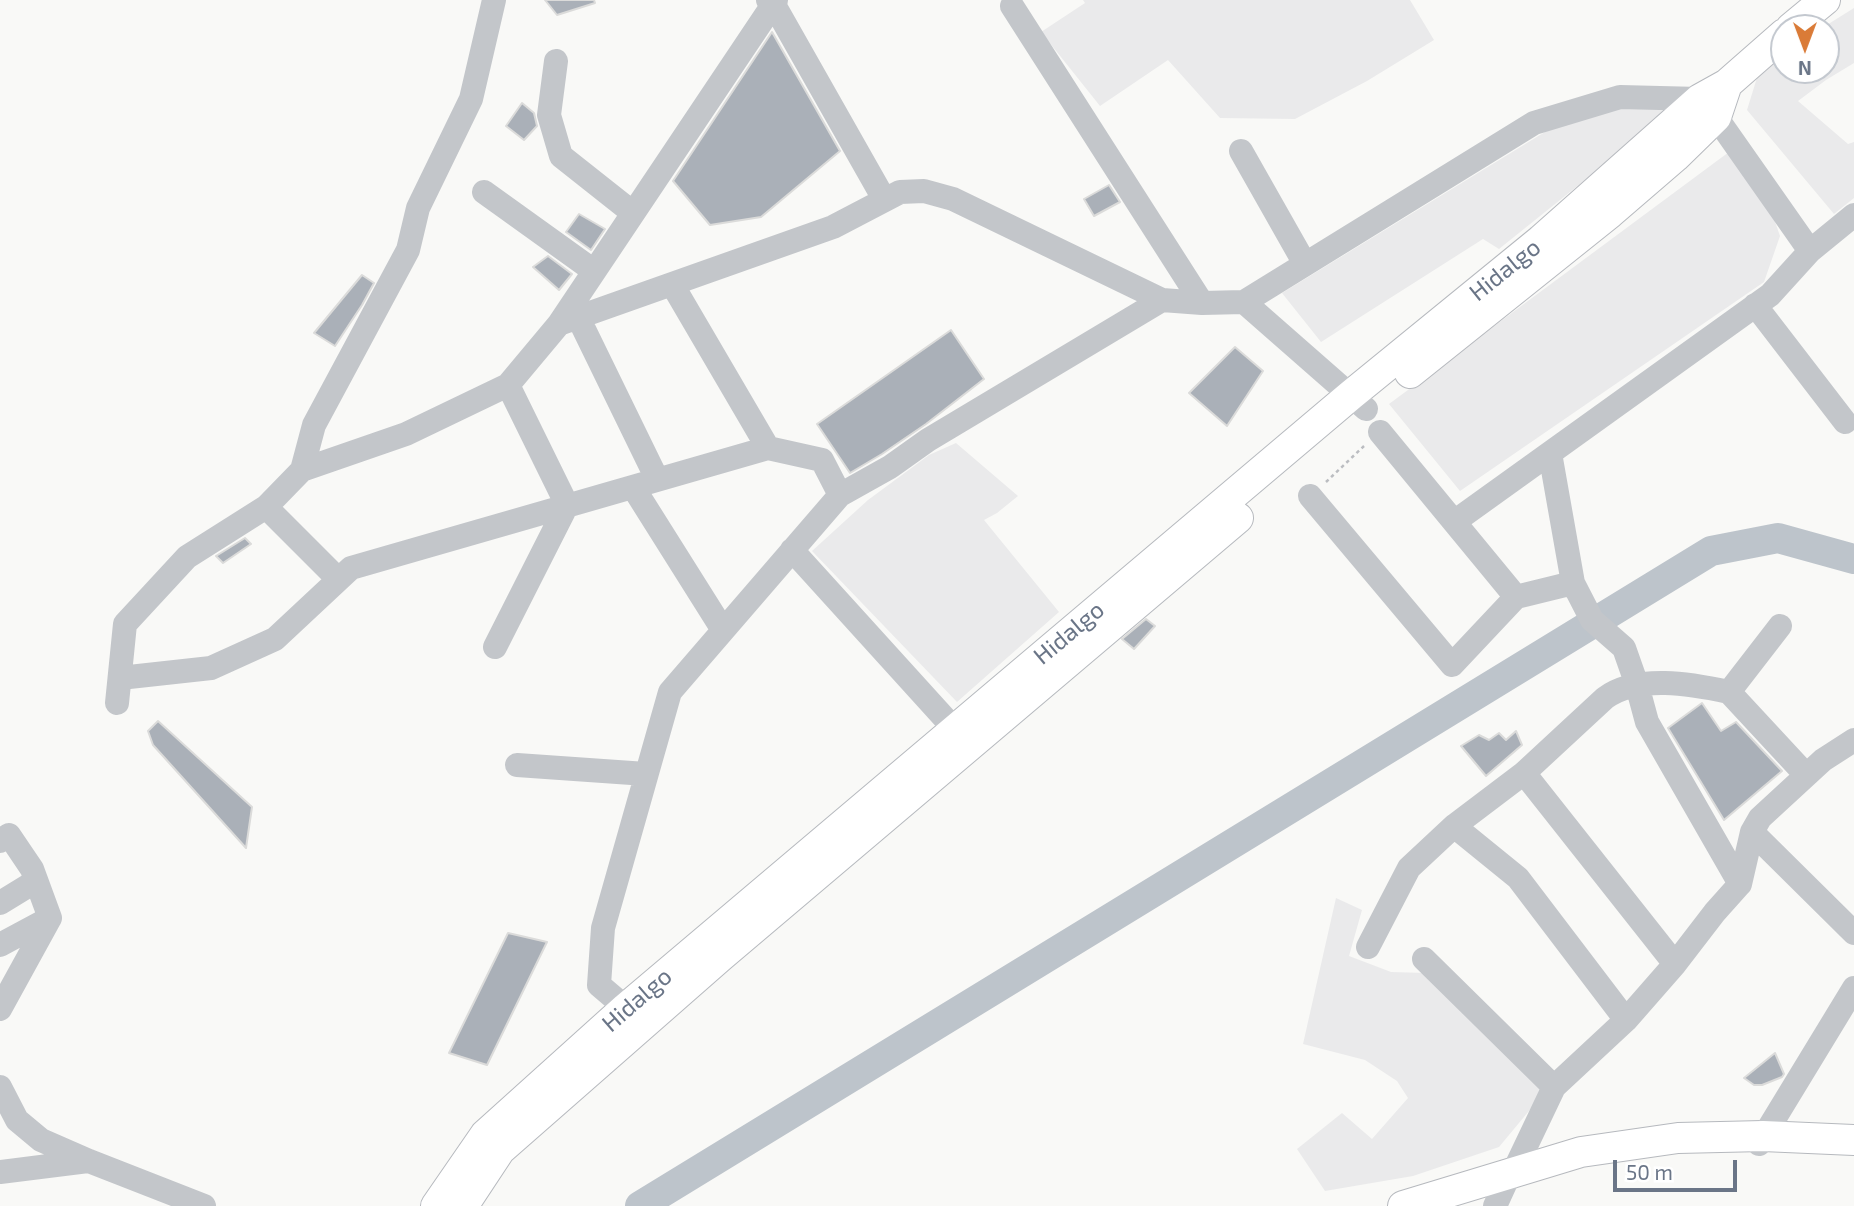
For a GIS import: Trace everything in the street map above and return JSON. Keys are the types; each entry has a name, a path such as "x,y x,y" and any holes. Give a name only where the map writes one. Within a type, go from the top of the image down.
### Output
{"main road":[{"path":"1808,14 1825,0"},
{"name":"Hidalgo","path":"436,1206 485,1135 633,1017 962,737 1610,213 1655,157 1708,108 1727,84 1770,46"},
{"name":"Hidalgo","path":"463,1206 500,1150 633,1017"},
{"path":"1427,1206 1505,1187 1581,1161 1678,1147 1761,1140 1854,1140"},
{"path":"1761,1140 1854,1151"},
{"path":"1403,1206 1505,1187"}],"street":[{"path":"302,470 314,425 408,250 418,208 471,99 494,0"},
{"path":"117,703 125,624 187,557 266,507 302,470 407,434 508,385 568,321 594,271 772,1 884,199"},
{"path":"1012,6 1202,303"},
{"path":"556,61 548,115 561,156 633,213"},
{"path":"568,321 833,227 900,192 924,191 953,199 1163,300 1244,302 1534,123 1620,97 1708,108 1810,251"},
{"path":"1241,151 1305,264"},
{"path":"484,192 594,271"},
{"path":"1454,522 1770,295 1810,251 1854,215"},
{"path":"672,284 768,447"},
{"path":"633,1017 599,985 603,928 670,692 840,495 1163,300"},
{"path":"1244,302 1366,412 1516,597"},
{"path":"1755,305 1845,422"},
{"path":"568,321 657,479"},
{"path":"508,385 567,506"},
{"path":"120,678 211,668 275,639 351,568 768,447 822,460 840,495"},
{"path":"1550,453 1573,583 1592,620 1624,648 1647,722 1740,884"},
{"path":"633,486 723,630"},
{"path":"1310,496 1452,665 1516,597 1573,583"},
{"path":"495,647 567,506"},
{"path":"266,507 338,579"},
{"path":"792,550 962,737"},
{"path":"1728,692 1780,626"},
{"path":"1368,947 1409,868 1454,826 1524,773 1615,691 1637,685 1671,683 1728,692 1807,775"},
{"path":"1505,1187 1554,1087 1626,1020 1740,884 1752,832 1760,818 1823,760 1854,740"},
{"path":"517,765 646,774"},
{"path":"1524,773 1675,964"},
{"path":"1454,826 1518,878 1626,1020"},
{"path":"1752,832 1854,933"},
{"path":"0,841 9,835 32,869 50,918 0,1009"},
{"path":"0,903 36,881"},
{"path":"0,945 50,918"},
{"path":"1424,959 1554,1087"},
{"path":"1761,1140 1854,988"},
{"path":"0,1087 17,1120 41,1140 204,1206"},
{"path":"0,1172 89,1161"}],"path":[{"path":"1310,496 1366,412"}],"shaded area":[{"path":"1083,0 1410,0 1434,40 1367,81 1295,119 1220,118 1168,60 1100,106 1041,32 1085,3"},
{"path":"1854,8 1854,63 1840,72 1840,17"},
{"path":"1770,62 1770,84 1821,84 1798,101 1848,144 1854,142 1854,198 1834,214 1747,110 1760,68"},
{"path":"1682,102 1499,249 1483,239 1321,342 1282,293 1553,127 1607,109"},
{"path":"1733,149 1770,207 1780,236 1764,282 1460,491 1389,404"},
{"path":"956,443 1018,496 984,520 1059,612 957,702 812,551 868,500 929,455"},
{"path":"1336,898 1362,910 1349,956 1391,972 1426,973 1548,1088 1499,1147 1413,1176 1325,1191 1297,1149 1342,1113 1372,1139 1408,1098 1397,1081 1365,1060 1303,1044"}],"building":[{"path":"545,0 594,0 595,3 557,15"},
{"path":"772,32 840,151 761,217 710,225 673,181"},
{"path":"522,103 534,113 537,126 524,140 506,126"},
{"path":"1109,185 1120,202 1094,216 1084,199"},
{"path":"579,214 605,229 591,250 566,232"},
{"path":"548,256 572,274 559,290 533,267"},
{"path":"362,275 374,283 335,346 314,333"},
{"path":"951,330 984,379 926,424 850,473 817,424"},
{"path":"1235,347 1263,371 1227,426 1189,393"},
{"path":"245,538 251,544 223,563 216,556"},
{"path":"1146,619 1155,626 1134,649 1122,639"},
{"path":"1702,703 1721,731 1736,722 1782,771 1724,820 1668,728"},
{"path":"158,721 252,807 246,848 153,745 148,731"},
{"path":"1516,731 1522,745 1486,776 1461,746 1479,735 1489,740 1499,733 1506,740"},
{"path":"508,933 547,942 487,1065 449,1053"},
{"path":"1775,1053 1784,1074 1782,1077 1762,1085 1754,1085 1744,1078"}],"waterway":[{"path":"640,1206 1711,551 1778,538 1854,559"}]}
